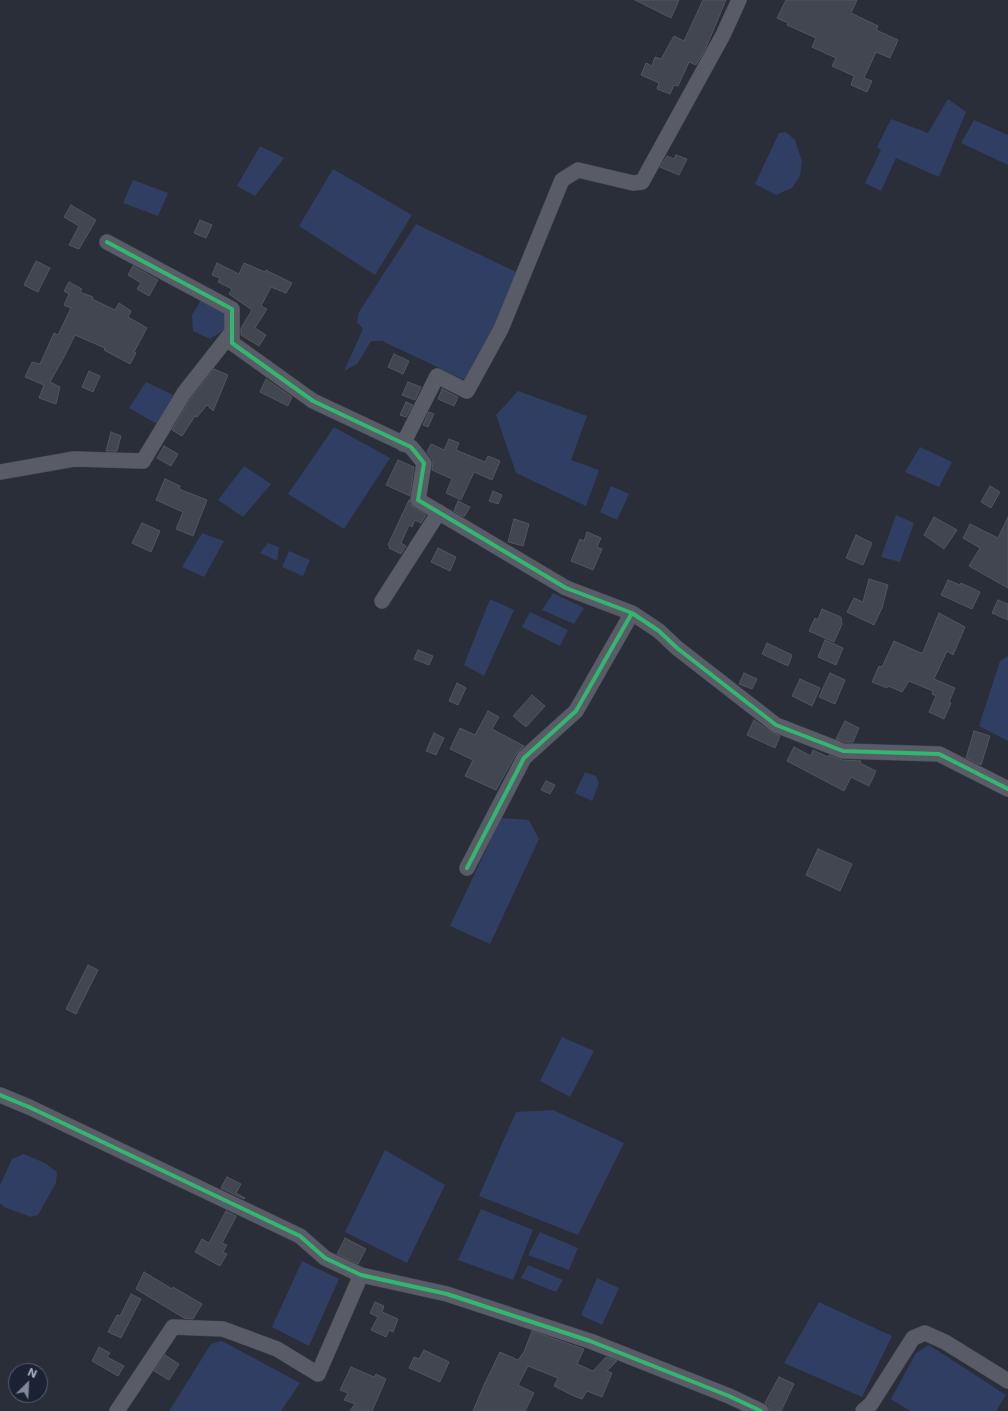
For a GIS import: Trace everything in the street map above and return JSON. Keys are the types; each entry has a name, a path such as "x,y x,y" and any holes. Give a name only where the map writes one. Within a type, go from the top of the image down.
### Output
{"street":[{"path":"403,444 436,376 467,391 501,329 562,180 578,170 633,183 642,182 723,35 739,0"},
{"path":"107,242 232,309 232,343 313,401 411,447 424,463 418,500 566,588 632,613 659,631 677,648 776,725 843,750 939,754 1008,789"},
{"path":"0,472 74,459 143,461 184,393 232,332"},
{"path":"382,601 438,512"},
{"path":"467,868 524,758 576,711 632,613"},
{"path":"0,1095 29,1107 300,1236 325,1258 360,1275 447,1294 590,1341 729,1396 760,1411"},
{"path":"117,1411 173,1327 224,1329 277,1349 318,1374 360,1275"},
{"path":"863,1411 870,1404 913,1338 925,1333 945,1342 1008,1381"}],"water":[{"path":"948,99 966,112 939,177 896,158 881,191 865,183 881,150 877,147 891,119 928,133"},
{"path":"974,120 1008,135 1008,165 961,143"},
{"path":"786,132 795,140 802,161 800,176 792,188 776,195 755,184 779,133"},
{"path":"260,146 284,158 255,196 237,186"},
{"path":"333,169 412,215 375,275 299,226"},
{"path":"133,180 168,193 158,216 123,203"},
{"path":"416,224 516,272 504,312 465,380 382,341 371,341 357,364 344,371 363,329 357,322 359,312"},
{"path":"201,300 226,311 224,330 210,339 193,331 192,315"},
{"path":"146,382 173,395 157,424 129,408"},
{"path":"518,391 587,416 571,460 599,470 586,506 516,473 496,415"},
{"path":"334,427 390,458 344,529 288,494"},
{"path":"920,447 952,462 939,487 905,472"},
{"path":"244,466 271,484 243,517 218,500"},
{"path":"611,486 629,494 617,520 600,512"},
{"path":"896,515 914,523 900,562 881,557"},
{"path":"202,533 224,541 204,577 182,567"},
{"path":"268,543 279,547 277,561 260,553"},
{"path":"289,551 310,560 303,576 282,567"},
{"path":"553,593 584,608 574,624 542,610"},
{"path":"490,599 514,610 484,676 464,665"},
{"path":"530,612 568,630 560,646 522,627"},
{"path":"1008,656 1008,741 979,726 1000,661"},
{"path":"585,772 596,776 599,783 592,801 575,793"},
{"path":"501,818 529,820 539,839 490,944 450,926"},
{"path":"562,1037 594,1051 570,1097 540,1081"},
{"path":"553,1110 624,1143 578,1235 479,1196 516,1112"},
{"path":"385,1150 445,1185 407,1263 345,1232"},
{"path":"24,1154 45,1163 57,1172 56,1183 38,1215 31,1217 4,1207 0,1203 0,1185 12,1159"},
{"path":"481,1209 533,1230 513,1280 458,1260"},
{"path":"540,1232 578,1248 569,1270 528,1255"},
{"path":"302,1261 339,1279 309,1346 272,1327"},
{"path":"528,1265 563,1280 556,1292 521,1278"},
{"path":"597,1278 619,1288 602,1325 581,1315"},
{"path":"819,1302 892,1336 862,1397 784,1363"},
{"path":"222,1341 300,1383 281,1411 169,1411 211,1344"},
{"path":"929,1345 1006,1395 996,1411 910,1411 891,1399 916,1353"}],"building":[{"path":"635,0 679,0 671,18"},
{"path":"703,0 726,0 705,50 696,65 689,62 678,86 674,85 670,94 657,89 659,83 641,75 646,63 652,66 655,57 661,59 674,36 684,41"},
{"path":"786,0 857,0 851,13 878,26 876,30 898,40 890,58 876,52 864,78 872,81 867,92 851,85 854,76 832,66 836,58 812,47 816,38 787,25 788,23 777,18"},
{"path":"676,155 687,159 679,175 660,167 667,156 674,159"},
{"path":"71,205 96,220 79,249 69,245 79,226 64,217"},
{"path":"200,220 212,225 206,238 194,233"},
{"path":"36,261 50,268 38,292 24,285"},
{"path":"217,263 239,274 244,263 265,272 266,270 292,283 286,293 271,287 261,306 267,309 255,328 266,335 259,346 241,335 241,328 252,310 229,294 232,289 218,282 220,278 212,275"},
{"path":"133,266 158,280 149,296 137,289 141,283 128,275"},
{"path":"69,282 82,289 80,292 93,297 92,299 115,310 119,303 131,311 128,317 147,328 134,352 136,353 130,364 104,350 105,348 75,335 50,382 60,387 56,404 39,398 44,385 25,377 32,362 40,364 54,333 58,335 71,308 64,305 69,294 64,291"},
{"path":"394,354 409,361 403,374 388,367"},
{"path":"214,369 228,375 213,411 207,405 197,417 195,416 182,436 172,430 191,398"},
{"path":"89,371 100,376 93,392 82,387"},
{"path":"266,379 292,397 288,406 260,392"},
{"path":"408,382 421,387 415,400 402,395"},
{"path":"442,389 458,397 454,406 438,399"},
{"path":"406,402 413,405 406,417 400,415"},
{"path":"429,412 434,414 428,427 423,425"},
{"path":"111,432 121,436 117,451 106,451"},
{"path":"449,439 459,443 456,450 485,462 488,456 500,461 492,480 474,472 461,500 446,493 452,479 432,470 433,460 427,452 431,444 444,450"},
{"path":"164,446 178,454 171,466 157,458"},
{"path":"398,460 414,467 410,496 386,485"},
{"path":"165,479 180,486 179,489 207,500 193,536 176,529 183,512 156,500"},
{"path":"990,486 1000,492 991,508 981,502"},
{"path":"493,491 502,495 498,504 489,501"},
{"path":"409,500 413,507 426,515 421,523 415,520 412,527 409,525 401,543 406,546 401,554 389,548 390,546 388,545"},
{"path":"458,501 470,507 464,517 454,511"},
{"path":"934,517 957,530 944,549 924,535"},
{"path":"1008,517 1008,588 969,566 980,548 963,538 970,524 998,538"},
{"path":"514,519 529,524 523,546 508,542"},
{"path":"142,523 160,531 151,552 132,543"},
{"path":"587,532 601,538 597,547 602,549 593,570 571,561 580,539 584,541"},
{"path":"856,535 872,543 863,565 846,558"},
{"path":"438,548 456,557 450,571 431,562"},
{"path":"869,579 888,585 882,608 874,625 847,612 854,598 863,602"},
{"path":"948,580 960,585 961,583 980,592 972,609 941,595"},
{"path":"998,600 1008,604 1008,620 992,613"},
{"path":"822,609 841,617 842,624 834,642 809,631 815,618 818,620"},
{"path":"939,613 965,627 953,655 947,651 934,679 955,688 949,702 951,703 944,719 929,712 936,696 932,694 933,691 909,681 902,692 888,686 887,688 872,682 879,666 882,667 894,641 921,653 923,652"},
{"path":"825,640 843,648 836,665 818,657"},
{"path":"767,643 792,655 788,666 762,654"},
{"path":"418,650 433,656 429,665 414,659"},
{"path":"744,673 757,679 752,689 739,684"},
{"path":"830,673 845,680 835,704 819,697"},
{"path":"800,679 820,688 812,706 792,696"},
{"path":"457,683 466,688 458,705 449,701"},
{"path":"532,695 545,706 526,727 513,716"},
{"path":"488,711 499,717 492,729 524,746 516,754 496,790 465,776 473,760 450,749 460,728 475,735"},
{"path":"754,720 771,732 780,736 775,748 747,735"},
{"path":"845,721 859,728 853,742 845,742 836,739"},
{"path":"974,731 990,736 981,765 966,758"},
{"path":"434,733 444,738 436,755 426,751"},
{"path":"794,747 811,756 813,750 828,757 829,755 842,760 861,761 860,763 876,771 869,786 851,777 844,791 787,761"},
{"path":"546,781 555,785 550,794 541,790"},
{"path":"818,849 852,864 840,891 806,875"},
{"path":"88,965 98,970 76,1014 66,1009"},
{"path":"227,1177 241,1184 236,1193 245,1198 244,1199 221,1188"},
{"path":"226,1211 236,1217 222,1243 227,1245 223,1252 227,1254 220,1266 195,1252 202,1239 209,1243"},
{"path":"345,1238 366,1249 358,1264 337,1254"},
{"path":"144,1272 172,1289 173,1287 202,1304 193,1319 184,1318 136,1289"},
{"path":"131,1294 141,1299 121,1338 108,1332 117,1315 120,1316"},
{"path":"375,1302 384,1306 382,1312 398,1319 393,1332 389,1330 386,1337 371,1330 378,1317 370,1313"},
{"path":"532,1331 584,1349 577,1364 593,1371 606,1357 617,1361 607,1371 612,1373 602,1397 587,1391 582,1399 574,1396 554,1386 558,1378 528,1366 518,1385 534,1393 525,1411 473,1411 500,1352 518,1360 524,1352"},
{"path":"99,1347 110,1353 107,1357 124,1366 118,1376 92,1361"},
{"path":"424,1350 449,1362 440,1382 409,1368 414,1357 419,1359"},
{"path":"165,1355 179,1364 169,1380 154,1371"},
{"path":"351,1367 374,1377 376,1374 386,1379 372,1411 350,1411 355,1404 344,1400 348,1393 340,1390"},
{"path":"779,1377 794,1384 781,1411 770,1411 769,1406 765,1403"}],"cycle path":[{"path":"107,242 232,309 232,343 313,401 411,447 424,463 418,500 566,588 632,613"},
{"path":"467,868 524,758 576,711 632,613 659,631 677,648 776,725 843,751 939,754 1008,789"},
{"path":"0,1095 29,1107 300,1236 325,1258 361,1275 447,1294 590,1341 729,1396 761,1411"}]}
